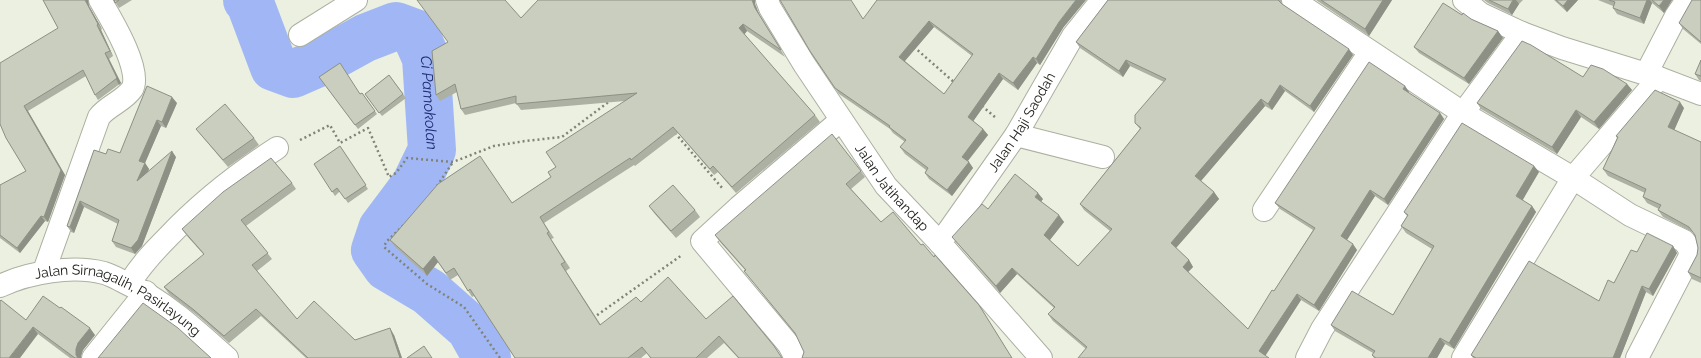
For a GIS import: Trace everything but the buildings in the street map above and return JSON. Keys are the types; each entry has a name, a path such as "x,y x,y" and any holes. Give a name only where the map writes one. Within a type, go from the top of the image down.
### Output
{"street":[{"path":"44,272 99,117 103,112 128,93 132,88 134,80 128,54 117,29 100,0"},
{"path":"300,35 356,0"},
{"name":"Jalan Jatihandap","path":"767,0 770,8 804,64 886,186 940,243 1041,358"},
{"name":"Jalan Haji Saodah","path":"940,243 1016,136 1073,36 1102,0"},
{"path":"1293,0 1463,113 1572,178 1630,215 1684,241 1689,248 1690,256 1637,358"},
{"path":"1464,0 1481,14 1522,33 1562,48 1652,76 1701,94"},
{"path":"1464,358 1572,178 1652,76 1676,16 1687,0"},
{"path":"1307,358 1322,329 1463,113 1522,33"},
{"path":"1264,210 1370,52"},
{"path":"796,358 784,340 702,241 738,207 841,120"},
{"path":"1016,136 1103,157"},
{"path":"93,358 137,288 140,266 191,212 242,171 278,148"},
{"name":"Jalan Sirnagalih, Pasirlayung","path":"0,286 44,272 79,270 105,273 137,288 188,323 227,358"}],"path":[{"path":"913,47 959,86"},
{"path":"278,148 305,138 330,125 340,143 368,128 389,177 396,173 408,158 453,162 494,146 562,137 616,96"},
{"path":"976,101 1016,136"},
{"path":"670,127 738,207"},
{"path":"435,190 453,162"},
{"path":"411,217 389,238 384,247 427,284 464,307 499,357 494,358"},
{"path":"588,322 702,241"}],"waterway":[{"name":"Ci Pamokolan","path":"247,0 250,3 274,67 293,74 325,60 365,38 396,26 415,33 426,58 432,150 415,185 382,229 375,250 387,267 429,292 470,328 487,358"}]}
